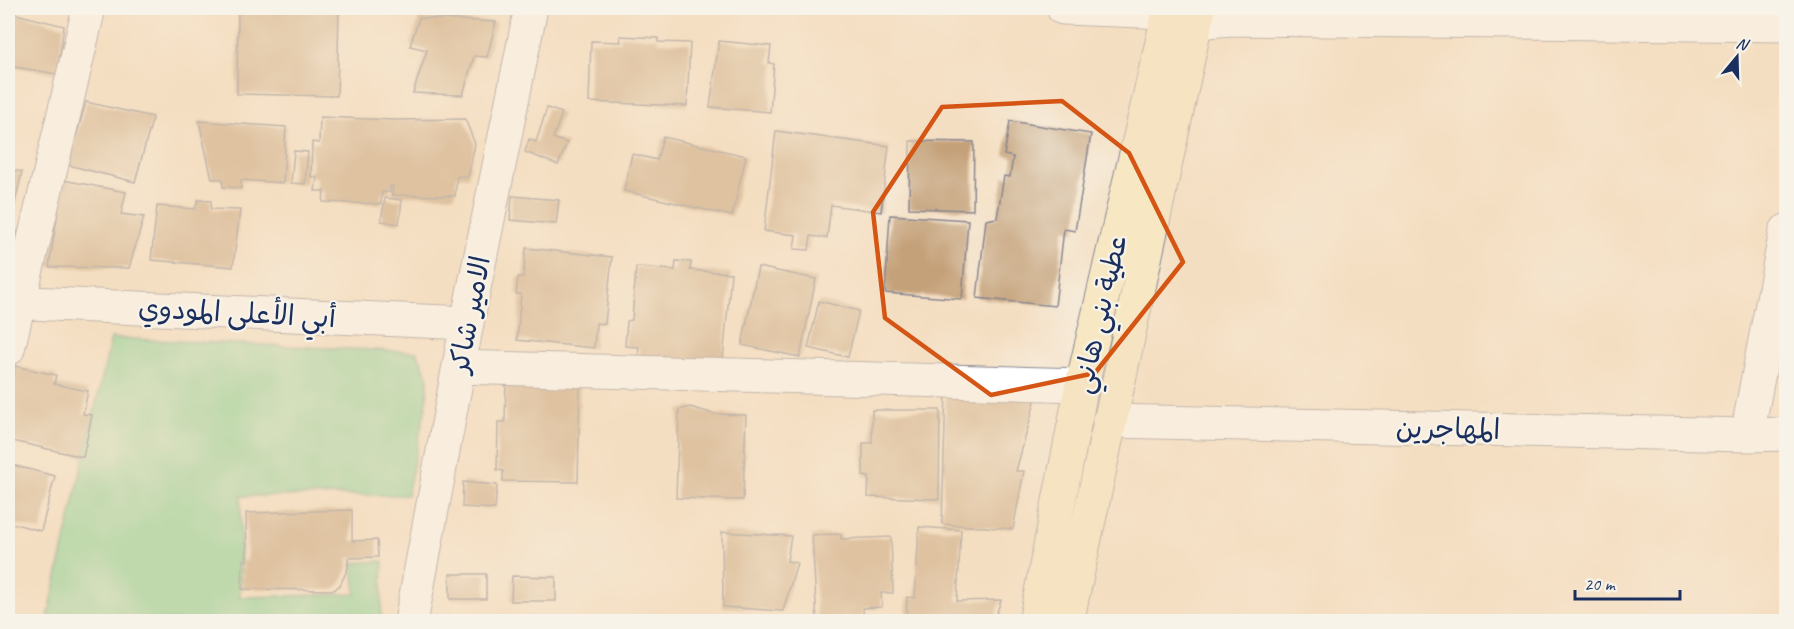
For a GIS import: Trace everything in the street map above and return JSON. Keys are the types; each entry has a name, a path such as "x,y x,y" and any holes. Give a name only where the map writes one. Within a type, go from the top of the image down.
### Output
{"main road":[{"name":"عطية بني هاني","path":"1035,621 1082,385 1183,12"},
{"path":"1067,621 1109,421 1183,12"}],"street":[{"path":"8,349 13,302 89,8"},
{"name":"الامير شاكر","path":"411,621 467,322 531,8"},
{"path":"1063,8 1183,12 1243,19 1786,25"},
{"path":"1747,435 1786,231"},
{"name":"أبي الأعلى المودوي","path":"13,302 467,322"},
{"path":"459,367 1082,385"},
{"name":"المهاجرين","path":"1109,421 1786,434"}],"highlighted area":[{"path":"1062,101 1129,153 1183,262 1095,373 991,395 885,318 873,212 942,107"}],"green space":[{"path":"111,338 417,352 428,378 427,401 407,495 241,496 240,597 356,594 353,563 383,561 381,621 47,621"}],"building":[{"path":"238,9 339,11 337,96 237,94"},
{"path":"8,12 64,26 57,74 8,66"},
{"path":"419,18 496,22 487,57 474,56 463,95 413,93 427,50 410,46"},
{"path":"620,36 658,38 658,42 690,43 687,106 589,102 591,41 621,42"},
{"path":"719,41 771,46 769,63 774,64 770,112 710,107"},
{"path":"86,102 153,117 135,182 68,165"},
{"path":"547,108 562,113 553,138 567,143 558,165 525,152 529,139 536,142"},
{"path":"320,117 393,120 465,119 475,144 468,177 457,176 455,196 392,195 393,186 390,186 390,192 382,192 381,204 323,202 324,191 315,191 317,177 311,177 312,142 319,143"},
{"path":"199,121 286,127 283,183 241,180 241,188 223,187 223,179 212,179"},
{"path":"1010,121 1091,134 1075,231 1064,229 1055,306 977,298 986,220 997,218 1004,176 1010,177 1013,157 1004,155"},
{"path":"776,131 889,146 881,212 831,205 827,238 811,236 809,250 794,249 796,235 764,231"},
{"path":"663,137 746,156 732,216 624,191 632,154 657,160"},
{"path":"910,141 974,142 973,210 909,208"},
{"path":"294,151 308,152 305,184 291,183"},
{"path":"8,169 22,172 9,229 17,231 10,262 8,261"},
{"path":"63,180 126,192 121,214 144,217 129,268 49,267"},
{"path":"512,196 559,200 556,224 510,220"},
{"path":"385,198 402,200 399,224 381,221"},
{"path":"198,200 211,201 211,209 240,210 233,267 151,260 157,206 195,209"},
{"path":"890,215 968,220 962,299 885,293"},
{"path":"526,248 612,257 605,324 596,323 594,348 517,340 521,294 516,294 518,277 523,277"},
{"path":"676,261 691,262 690,270 731,273 723,360 638,359 639,347 625,346 627,321 632,320 636,267 675,270"},
{"path":"758,267 816,279 800,357 742,345"},
{"path":"819,301 859,311 848,357 808,348"},
{"path":"15,366 56,375 54,384 88,391 83,414 92,415 83,457 8,440 8,403"},
{"path":"506,379 580,380 578,482 503,481 503,471 497,470 498,422 505,422"},
{"path":"946,390 1037,394 1016,471 1024,471 1013,529 942,524"},
{"path":"690,407 714,414 746,415 743,500 676,498 679,410"},
{"path":"872,410 940,410 939,499 868,497 869,477 863,476 863,443 872,443"},
{"path":"8,464 55,476 41,531 8,522"},
{"path":"463,482 497,485 495,509 462,507"},
{"path":"352,510 352,541 377,540 378,557 348,558 348,568 340,585 334,590 242,589 243,560 247,561 246,513"},
{"path":"919,527 961,530 957,601 1001,600 994,621 906,621 907,597 915,598"},
{"path":"722,532 791,536 787,561 797,563 783,611 723,607"},
{"path":"841,534 841,539 891,537 893,593 881,593 882,607 863,608 864,620 817,621 812,535"},
{"path":"450,574 486,574 486,599 450,599"},
{"path":"512,576 556,577 556,601 511,601"}]}
